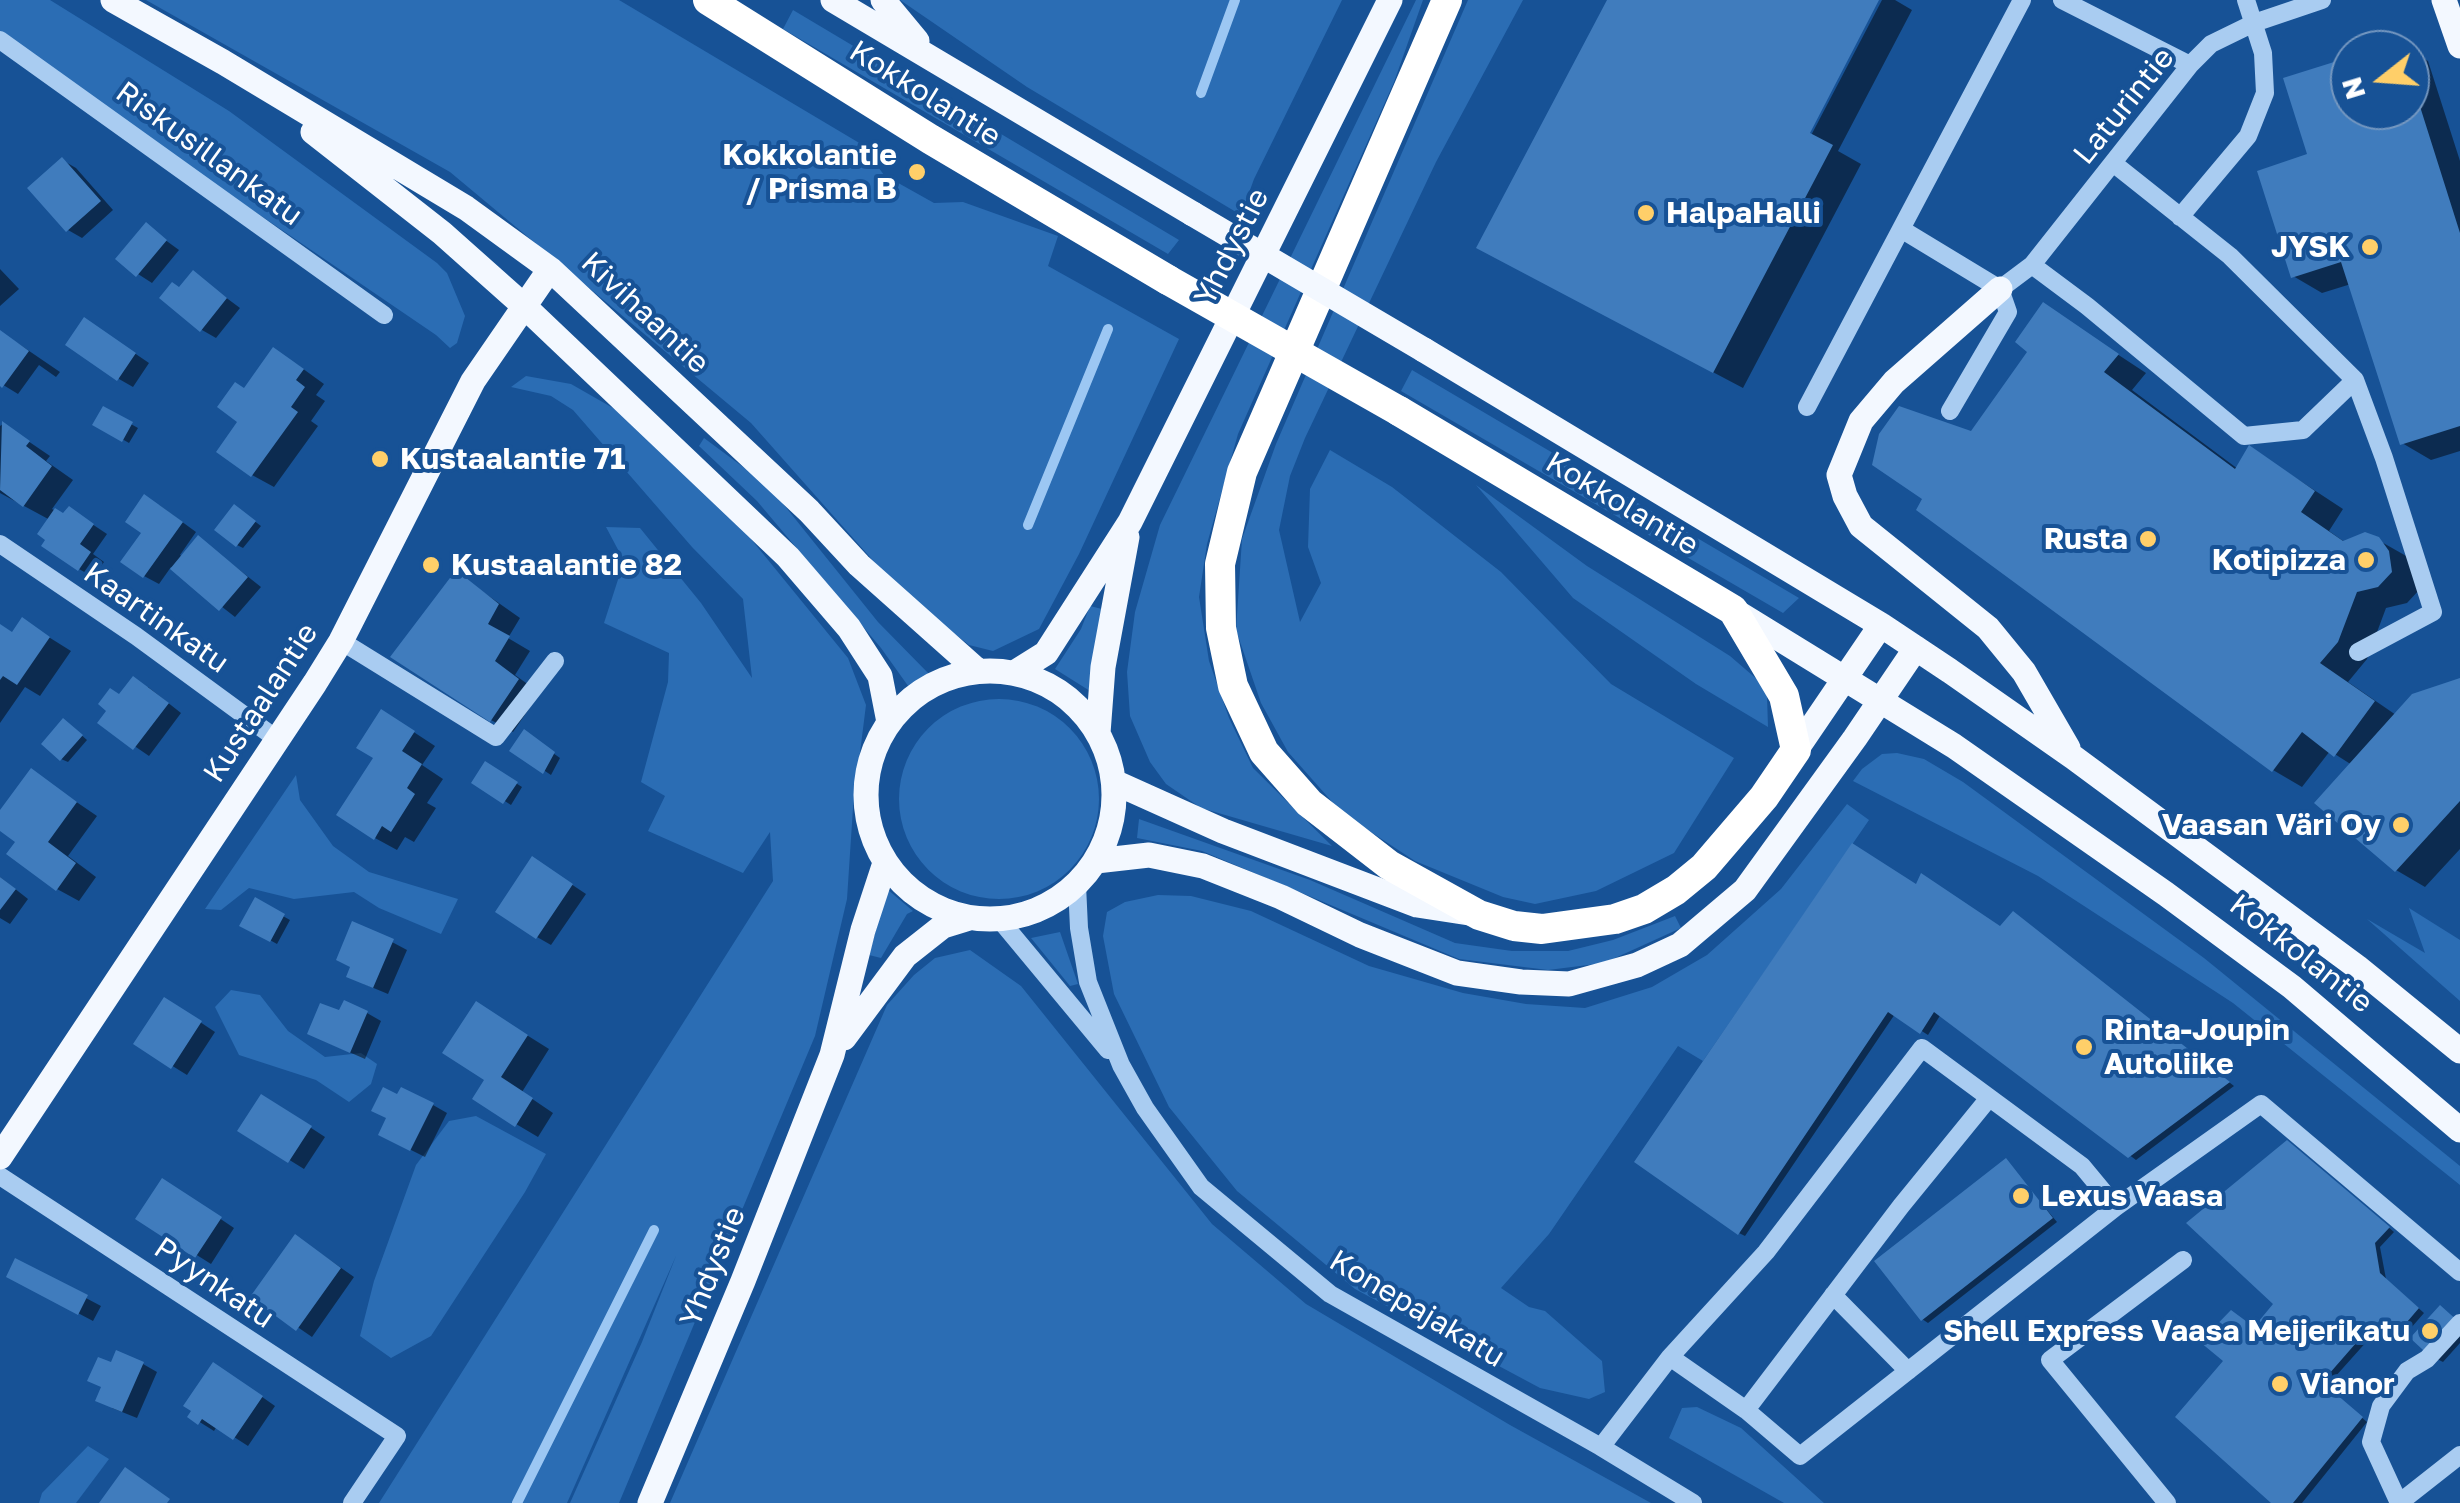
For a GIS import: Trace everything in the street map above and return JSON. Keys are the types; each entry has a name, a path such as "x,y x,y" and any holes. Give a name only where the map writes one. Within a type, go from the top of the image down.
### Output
{"highway":[{"name":"Kokkolantie","path":"708,0 930,139 1733,610"},
{"path":"1446,0 1242,472 1220,564 1221,628 1233,686 1264,752 1309,802 1389,865 1478,915 1514,926 1542,929 1615,920 1644,910 1704,867 1764,797 1796,750 1784,696 1733,610"}],"main road":[{"name":"Kivihaantie","path":"113,0 466,208 550,269 978,672"},
{"name":"Kokkolantie","path":"833,0 1881,625 2073,756 2357,967 2460,1051"},
{"path":"883,0 930,56"},
{"name":"Yhdystie","path":"1014,673 1046,653 1130,522 1390,0"},
{"path":"2444,0 2460,46"},
{"name":"Kivihaantie","path":"223,62 442,232 788,558 850,628 880,676 889,722"},
{"name":"Kustaalantie","path":"0,1157 341,641 473,381 550,269"},
{"path":"2000,289 1894,382 1860,421 1839,476 1844,496 1861,526 1988,628 2024,672 2073,756"},
{"name":"Yhdystie","path":"1098,734 1103,667 1130,522"},
{"name":"Kokkolantie","path":"1733,610 1880,700 2043,808 2292,987 2460,1130"},
{"path":"1796,750 1881,625"},
{"path":"1096,860 1149,855 1203,866 1458,974 1569,984 1637,965 1680,945 1746,890 1916,648"},
{"path":"978,672 1014,673 1032,677 1067,698 1098,734 1114,782 1112,823 1096,860 1077,885 1054,902 1028,914 1000,920 969,918 921,900 885,864 872,836 866,807 867,777 874,748 889,722 914,697 944,680 978,672"},
{"path":"1114,782 1222,831 1417,906 1478,915"},
{"name":"Yhdystie","path":"650,1503 744,1281 832,1054 863,930 885,864"},
{"name":"Yhdystie","path":"832,1054 904,956 944,926 969,918"}],"street":[{"path":"1807,407 2022,0"},
{"path":"2062,0 2190,65"},
{"path":"2180,217 2248,136 2266,93 2263,53 2246,0"},
{"name":"Laturintie","path":"2000,289 2032,264 2190,65 2212,44 2254,23 2322,0"},
{"name":"Riskusillankatu","path":"0,40 384,315"},
{"path":"2114,162 2230,256 2355,380 2432,612 2358,652"},
{"path":"1900,229 2000,289 2008,312 1950,412"},
{"path":"2032,264 2244,436 2303,430 2355,380"},
{"name":"Kaartinkatu","path":"0,544 136,636 278,740"},
{"path":"341,641 496,737 555,661"},
{"name":"Konepajakatu","path":"1077,885 1088,982 1121,1065 1145,1108 1201,1187 1330,1294 1692,1503"},
{"name":"Konepajakatu","path":"1000,920 1121,1065"},
{"path":"1601,1447 1670,1357 1766,1252 1922,1048 2082,1166 2116,1207"},
{"path":"1746,1410 1900,1206 1989,1098"},
{"path":"1670,1357 1746,1410 1800,1456 2116,1207 2261,1104 2460,1272"},
{"name":"Pyynkatu","path":"0,1176 397,1436 352,1503"},
{"path":"2167,1503 2050,1360 2183,1260"},
{"path":"1833,1295 1908,1371"},
{"path":"2460,1323 2428,1359 2407,1371 2382,1406 2372,1442 2402,1502 2460,1454"}],"shaded area":[{"path":"0,0 50,0 229,111 437,263 447,273 465,316 457,343 450,348 0,38"},
{"path":"146,0 619,0 861,144 884,175 934,203 963,202 1058,236 1048,266 1179,339 1079,554 1039,629 993,651 969,645 900,591 751,423 450,172"},
{"path":"900,0 1342,0 1254,179 1241,215 1027,87"},
{"path":"1416,0 1423,0 1394,82 1238,434 1207,544 1199,597 1209,661 1229,718 1253,768 1332,846 1201,808 1166,784 1150,762 1130,716 1127,672 1135,612 1160,525"},
{"path":"1468,0 1523,0 1436,162 1305,438 1290,476 1279,530 1300,622 1321,583 1308,547 1310,489 1330,450 1392,487 1501,572 1611,684 1734,758 1674,853 1596,891 1535,904 1503,897 1415,861 1342,813 1288,752 1261,703 1236,630 1242,539 1276,444"},
{"path":"793,10 1179,240 1168,254 783,29"},
{"path":"1412,370 1799,598 1783,613 1401,391"},
{"path":"526,376 571,384 620,412 742,528 848,658 866,705 847,899 815,1036 619,1503 570,1503 676,1256 567,1503 379,1503 773,881 770,832 743,873 648,831 665,796 641,782 668,682 669,653 604,623 624,561 606,527 640,528 701,603 752,678 743,599 692,547 573,410 551,396 511,387"},
{"path":"704,438 762,481 878,622 929,674 911,690 881,648 757,501 699,446"},
{"path":"1476,485 1587,566 1730,656 1759,681 1767,696 1768,727 1696,684 1573,598"},
{"path":"1090,606 1102,609 1090,691 1055,669 1081,629"},
{"path":"979,700 1019,700 1055,715 1083,743 1098,779 1098,819 1083,855 1055,883 1019,898 979,898 943,883 915,855 900,819 900,779 915,743 943,715"},
{"path":"1882,754 1924,759 1963,782 2204,958 2460,1166 2460,1185 2233,1003 2038,876 1853,781"},
{"path":"296,775 300,800 333,846 369,872 458,899 441,934 379,908 354,892 294,899 249,888 221,910 205,909"},
{"path":"1847,804 1869,820 1703,1061 1678,1046 1549,1234 1501,1288 1529,1307 1545,1311 1602,1361 1605,1392 1589,1399 1540,1388 1355,1289 1237,1191 1169,1107 1114,994 1103,936 1107,912 1125,902 1158,895 1191,896 1251,911 1369,966 1463,993 1526,1004 1585,1008 1652,987 1707,955 1781,889"},
{"path":"1139,819 1310,880 1455,943 1512,951 1568,951 1613,940 1675,916 1681,928 1604,963 1548,970 1459,959 1202,851 1137,838"},
{"path":"887,889 913,911 907,914 881,958 869,955"},
{"path":"2409,908 2460,940 2460,1001 2367,919 2425,953"},
{"path":"1060,932 1078,984 1070,986 1031,938"},
{"path":"970,950 1021,986 1212,1224 1306,1304 1651,1503 670,1503 887,1005 935,958"},
{"path":"231,990 260,995 288,1031 325,1057 361,1053 377,1064 371,1084 349,1102 316,1080 239,1055 215,1007"},
{"path":"476,1116 546,1154 431,1336 391,1358 360,1336 374,1281 416,1165 449,1121"},
{"path":"1697,1407 1741,1428 1824,1503 1784,1503 1669,1438 1682,1408"},
{"path":"88,1446 109,1459 76,1503 39,1503 42,1493"}],"building":[{"name":"HalpaHalli","path":"1607,0 1879,0 1810,133 1833,145 1713,373 1476,248"},
{"name":"JYSK","path":"2330,63 2330,130 2427,130 2460,233 2460,426 2400,445 2341,262 2291,278 2257,171 2307,154 2283,78"},
{"path":"62,157 101,201 66,232 27,188"},
{"path":"146,222 167,240 136,277 115,259"},
{"path":"193,270 227,298 200,332 159,298 172,282 179,287"},
{"name":"Rusta","path":"2043,302 2119,354 2104,372 2235,469 2249,445 2315,491 2301,512 2343,541 2365,532 2379,537 2389,551 2392,572 2378,587 2357,592 2338,642 2320,663 2375,701 2334,757 2302,732 2272,772 1916,510 1922,499 1872,465 1879,434 1899,406 1971,431 2027,352 2015,342"},
{"path":"84,317 136,353 117,381 65,345"},
{"path":"0,330 29,351 2,388 0,386"},
{"path":"273,347 304,369 296,380 305,387 291,407 298,412 251,477 216,452 237,422 217,407 235,382 244,388"},
{"path":"103,406 133,422 122,442 92,425"},
{"path":"2,421 30,441 26,446 52,466 23,507 0,490"},
{"path":"144,494 183,522 143,578 120,562 141,533 125,522"},
{"path":"234,504 256,521 236,547 214,530"},
{"path":"69,506 94,524 80,544 91,552 78,571 41,546 45,540 37,534 55,508 63,513"},
{"path":"198,535 248,577 219,611 170,569"},
{"path":"456,570 499,604 488,624 510,636 495,661 519,679 490,722 390,657"},
{"path":"22,617 50,637 17,685 3,676 0,680 0,624 12,632"},
{"path":"133,676 169,703 133,750 97,723 106,711 98,704 110,688 119,694"},
{"path":"2460,678 2460,801 2395,872 2314,803 2412,694"},
{"path":"381,709 415,731 402,751 422,764 407,788 415,794 391,832 382,826 374,840 336,815 373,758 356,748"},
{"path":"63,718 83,735 60,761 41,744"},
{"path":"524,729 555,752 543,774 509,751"},
{"path":"485,761 518,782 503,804 471,783"},
{"path":"31,768 77,802 48,842 76,863 56,891 6,854 15,842 0,831 0,810"},
{"name":"Rinta-Joupin Autoliike","path":"1852,843 1916,884 1921,873 2000,926 2013,911 2230,1082 2128,1158 1934,1012 1920,1034 1888,1012 1738,1235 1634,1162"},
{"path":"532,856 573,884 536,939 495,912"},
{"path":"0,877 16,889 0,910"},
{"path":"255,897 285,914 270,942 239,926"},
{"path":"352,921 394,939 373,988 346,977 350,967 336,960"},
{"path":"164,997 202,1021 171,1069 133,1044"},
{"path":"344,1000 368,1011 350,1053 307,1034 320,1003 339,1010"},
{"path":"476,1001 528,1035 501,1077 533,1098 515,1127 472,1099 484,1080 442,1053"},
{"path":"383,1087 397,1094 401,1087 434,1103 410,1151 378,1135 386,1118 371,1111"},
{"path":"261,1094 312,1126 288,1163 237,1131"},
{"path":"2287,1140 2390,1227 2375,1243 2380,1273 2419,1308 2389,1343 2370,1327 2322,1382 2363,1417 2293,1503 2271,1503 2175,1417 2223,1361 2200,1342 2231,1310 2254,1327 2273,1304 2186,1223"},
{"path":"2006,1158 2053,1218 1921,1321 1874,1261"},
{"path":"162,1178 222,1217 195,1258 135,1219"},
{"path":"295,1234 341,1268 296,1331 250,1297"},
{"path":"15,1258 88,1295 78,1315 6,1277"},
{"path":"2440,1305 2460,1323 2435,1361 2410,1338"},
{"path":"116,1350 144,1362 122,1412 95,1401 101,1387 87,1381 98,1357 111,1362"},
{"path":"213,1362 263,1396 233,1440 202,1419 198,1425 187,1417 191,1411 183,1406"},
{"path":"125,1467 170,1499 167,1503 99,1503"}],"waterway":[{"path":"1201,93 1235,0"},
{"path":"1028,525 1108,329"},
{"path":"517,1503 654,1230"}],"place":[{"name":"Kokkolantie / Prisma B","path":"917,172"},
{"name":"HalpaHalli","path":"1646,213"},
{"name":"JYSK","path":"2370,247"},
{"name":"Kustaalantie 71","path":"380,459"},
{"name":"Rusta","path":"2148,539"},
{"name":"Kotipizza","path":"2366,560"},
{"name":"Kustaalantie 82","path":"431,565"},
{"name":"Vaasan Väri Oy","path":"2401,825"},
{"name":"Rinta-Joupin Autoliike","path":"2084,1047"},
{"name":"Lexus Vaasa","path":"2021,1196"},
{"name":"Shell Express Vaasa Meijerikatu","path":"2430,1331"},
{"name":"Vianor","path":"2280,1384"}]}
